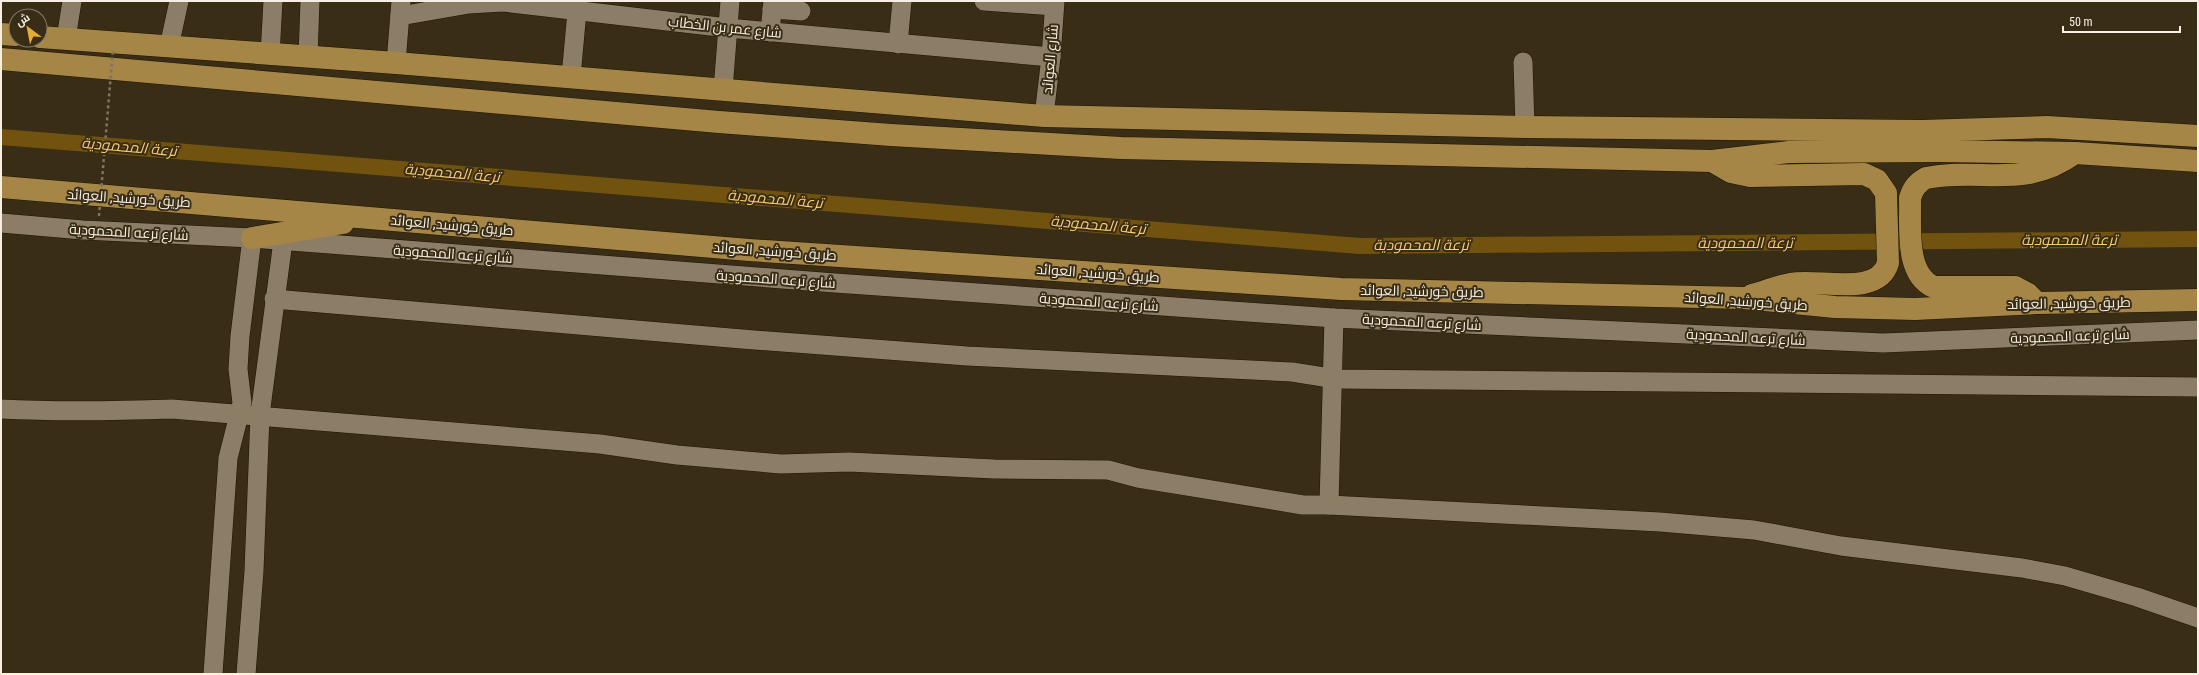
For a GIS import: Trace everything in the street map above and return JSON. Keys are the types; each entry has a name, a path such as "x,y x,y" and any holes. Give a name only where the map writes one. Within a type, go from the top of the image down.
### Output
{"main road":[{"path":"48,38 396,63 1044,116 1525,127 1914,130 2047,127 2198,136"},
{"path":"224,51 314,87"},
{"path":"1,59 719,122 1113,147 1712,161 1788,152 1940,151 2075,153 2198,161"},
{"path":"2037,303 2028,294 2015,287 1934,287 1921,279 1912,256 1910,198 1915,186 1926,178 2026,175 2051,168 2075,153"},
{"path":"1712,161 1731,172 1750,176 1864,174 1877,180 1886,193 1888,263 1882,275 1871,282 1790,284 1744,298"},
{"name":"طريق خورشيد, العوائد","path":"1,187 749,250 1340,289 1744,298 1835,307 1915,309 2037,303 2198,300"},
{"path":"252,238 375,218"}],"street":[{"path":"66,39 72,1"},
{"path":"169,47 179,1"},
{"path":"270,55 274,1"},
{"path":"308,57 310,1"},
{"name":"شارع عمر بن الخطاب","path":"401,8 503,1 556,5 577,11 728,28 1051,57"},
{"path":"723,90 730,1"},
{"path":"898,44 902,1"},
{"path":"984,1 1055,3"},
{"name":"شارع العوائد","path":"1044,116 1051,57 1055,3"},
{"path":"770,32 772,5 801,11"},
{"path":"396,63 401,8"},
{"path":"571,77 577,11"},
{"path":"1523,62 1525,127"},
{"name":"شارع ترعه المحمودية","path":"1,223 83,230 252,238 834,283 1334,318 1883,343 2198,330"},
{"path":"213,674 228,458 242,403 238,369 240,336 252,238"},
{"path":"246,674 254,572 260,415 274,299 283,241"},
{"path":"274,299 781,342 967,356 1292,372 1332,378 2198,387"},
{"path":"1329,505 1334,318"},
{"path":"1,409 108,411 172,409 260,415 600,444 677,455 781,464 849,462 994,468 1108,470 1138,478 1303,505 1329,505 1660,522 1754,530 1848,547 2022,568 2064,576 2136,597 2198,618"}],"path":[{"path":"99,216 113,49"}],"waterway":[{"name":"ترعة المحمودية","path":"1,137 1360,246 2198,239"}]}
